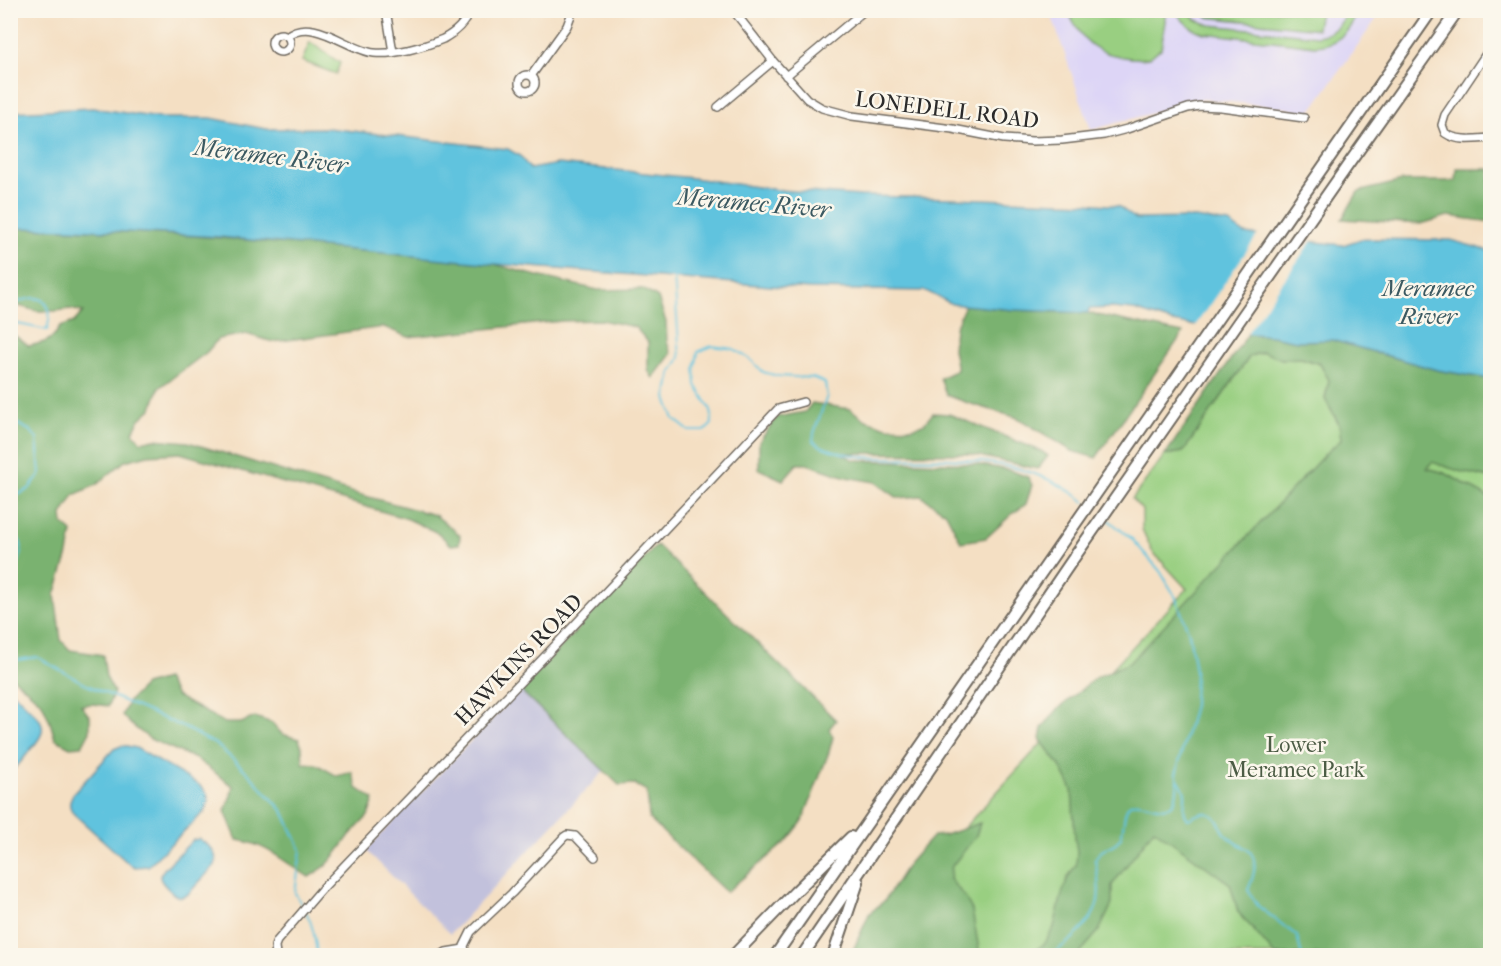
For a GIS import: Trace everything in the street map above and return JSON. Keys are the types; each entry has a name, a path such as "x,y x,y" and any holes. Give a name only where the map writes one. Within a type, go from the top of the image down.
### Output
{"highway":[{"path":"775,956 1432,10"},
{"path":"802,956 1073,559 1458,10"},
{"path":"733,956 868,820"},
{"path":"832,956 861,870"}],"street":[{"path":"386,10 393,52"},
{"path":"287,36 298,30 308,30 329,34 370,52 393,52 437,42 451,35 464,23 471,10"},
{"path":"531,76 567,26 573,10"},
{"name":"LONEDELL ROAD","path":"733,10 786,76 812,103 830,111 998,138 1054,141 1104,135 1138,126 1188,108 1202,106 1304,118"},
{"path":"786,76 865,10"},
{"path":"1491,48 1442,122 1443,130 1450,136 1491,138"},
{"path":"718,107 773,61"},
{"name":"HAWKINS ROAD","path":"276,956 277,941 405,798 574,626 778,409 803,402"},
{"path":"440,956 446,952 466,952 465,943 471,932 567,835 575,836 595,857"}],"shaded area":[{"path":"1050,11 1382,11 1308,115 1286,108 1203,99 1091,130"},
{"path":"520,690 604,771 450,934 366,850"}],"green space":[{"path":"1207,10 1320,11 1317,29 1206,17"},
{"path":"1068,11 1165,11 1161,49 1146,58 1109,54 1085,39"},
{"path":"1176,11 1187,11 1197,20 1210,25 1317,36 1336,28 1347,11 1356,11 1351,25 1342,36 1330,43 1315,46 1204,33 1187,25"},
{"path":"310,42 340,63 336,74 302,61"},
{"path":"1457,169 1490,169 1490,222 1448,216 1421,224 1342,219 1358,192 1402,181 1456,181"},
{"path":"11,228 132,232 373,252 494,264 598,290 643,289 658,298 666,322 667,342 671,354 653,378 648,370 648,342 635,327 601,320 562,321 408,337 384,327 273,342 246,334 218,339 207,352 159,388 152,408 139,420 133,432 141,442 154,439 188,442 354,493 435,515 460,535 459,544 451,545 438,533 408,519 180,453 148,455 125,461 96,485 74,495 62,515 63,524 72,532 68,554 55,595 61,640 70,650 103,655 106,677 114,692 108,706 81,705 90,717 90,731 82,746 70,747 55,739 42,703 11,676 11,334 29,346 44,342 51,339 60,327 74,322 83,312 70,309 37,311 11,304"},
{"path":"965,305 1014,310 1088,313 1183,333 1096,458 1072,451 1018,418 946,395 940,378 957,370 953,349 955,328"},
{"name":"Lower Meramec Park","path":"1248,334 1297,341 1332,340 1437,370 1490,379 1490,478 1432,462 1427,468 1445,473 1490,498 1490,955 1275,955 1238,912 1230,884 1154,829 1112,885 1112,904 1099,931 1078,955 1028,956 1045,943 1054,927 1068,877 1076,865 1077,851 1072,790 1060,766 1040,739 1042,728 1057,710 1095,678 1129,663 1326,453 1341,440 1339,424 1325,399 1329,380 1320,364 1301,358 1282,359 1263,352 1250,356 1183,452 1165,455"},
{"name":"Lower Meramec Park","path":"1264,352 1282,359 1301,358 1320,364 1329,380 1325,399 1339,425 1398,359 1437,370 1490,379 1490,955 858,956 918,878 1187,589 1152,551 1142,529 1142,510 1132,499 1165,455 1183,452 1250,356"},
{"path":"812,403 850,409 866,420 887,427 913,428 925,423 933,413 949,414 1041,451 1048,456 1038,469 970,454 841,453 854,460 975,464 1009,470 1028,477 1032,485 1026,504 986,538 961,542 946,513 921,496 898,498 875,482 846,477 807,464 797,464 783,480 759,469 759,442 777,417 805,412"},
{"path":"657,545 836,720 829,729 833,737 829,752 802,822 787,841 726,892 649,819 647,791 634,784 619,785 520,690"},
{"path":"166,679 176,696 225,723 241,723 255,717 272,723 282,734 299,739 303,763 316,764 337,776 352,772 357,788 374,800 368,816 326,866 309,877 275,854 257,845 237,840 225,811 233,786 196,759 150,739 122,715 129,701 145,685"},
{"path":"980,823 976,836 952,866 950,879 965,897 972,910 980,955 851,955 869,914 885,900 908,864 933,836 945,835"}],"water":[{"name":"Meramec River","path":"93,108 159,118 211,118 266,129 327,128 508,149 520,156 530,169 558,164 693,178 779,190 861,196 1087,203 1118,206 1136,219 1195,218 1229,223 1245,234 1343,245 1361,239 1450,240 1490,251 1490,379 1437,370 1332,340 1297,341 1232,332 1172,322 1134,310 1089,309 1088,313 1014,310 952,304 926,291 809,289 494,264 219,237 11,228 10,112"},
{"path":"11,690 38,717 42,731 19,764 11,771"},
{"path":"121,746 136,748 198,784 205,790 209,800 204,812 148,866 135,867 129,864 74,814 70,807 73,794 114,749"},
{"path":"199,839 214,853 215,865 187,895 178,897 164,885 160,874 193,840"}],"pier":[{"path":"1259,233 1313,239 1245,336 1193,329"}],"waterway":[{"path":"674,276 680,358 671,373 666,398 674,419 689,431 705,431 712,424 711,410 696,385 695,369 698,352 712,346 734,349 751,360 763,372 778,376 813,378 825,383 827,396 813,441 822,447 865,457 948,459 1003,465 1054,482 1085,502"},
{"path":"10,306 26,299 37,298 46,304 50,315 47,330 10,324"},
{"path":"10,420 31,431 37,439 40,474 29,489 10,500"},
{"path":"1106,518 1132,539 1160,571 1175,596 1189,633 1195,670 1194,705 1176,774 1184,791 1186,816 1188,819 1201,813 1214,816 1225,834 1252,854 1255,864 1248,890 1258,906 1297,936 1302,956"},
{"path":"10,529 21,546 17,567 10,571"},
{"path":"10,647 17,660 37,657 87,685 181,726 217,745 247,772 283,811 301,850 295,893 303,907"},
{"path":"1053,956 1083,928 1095,911 1099,893 1095,860 1100,853 1115,844 1121,837 1127,808 1136,803 1164,808 1170,806 1175,800 1178,781"},
{"path":"306,912 314,933 317,956"}]}
